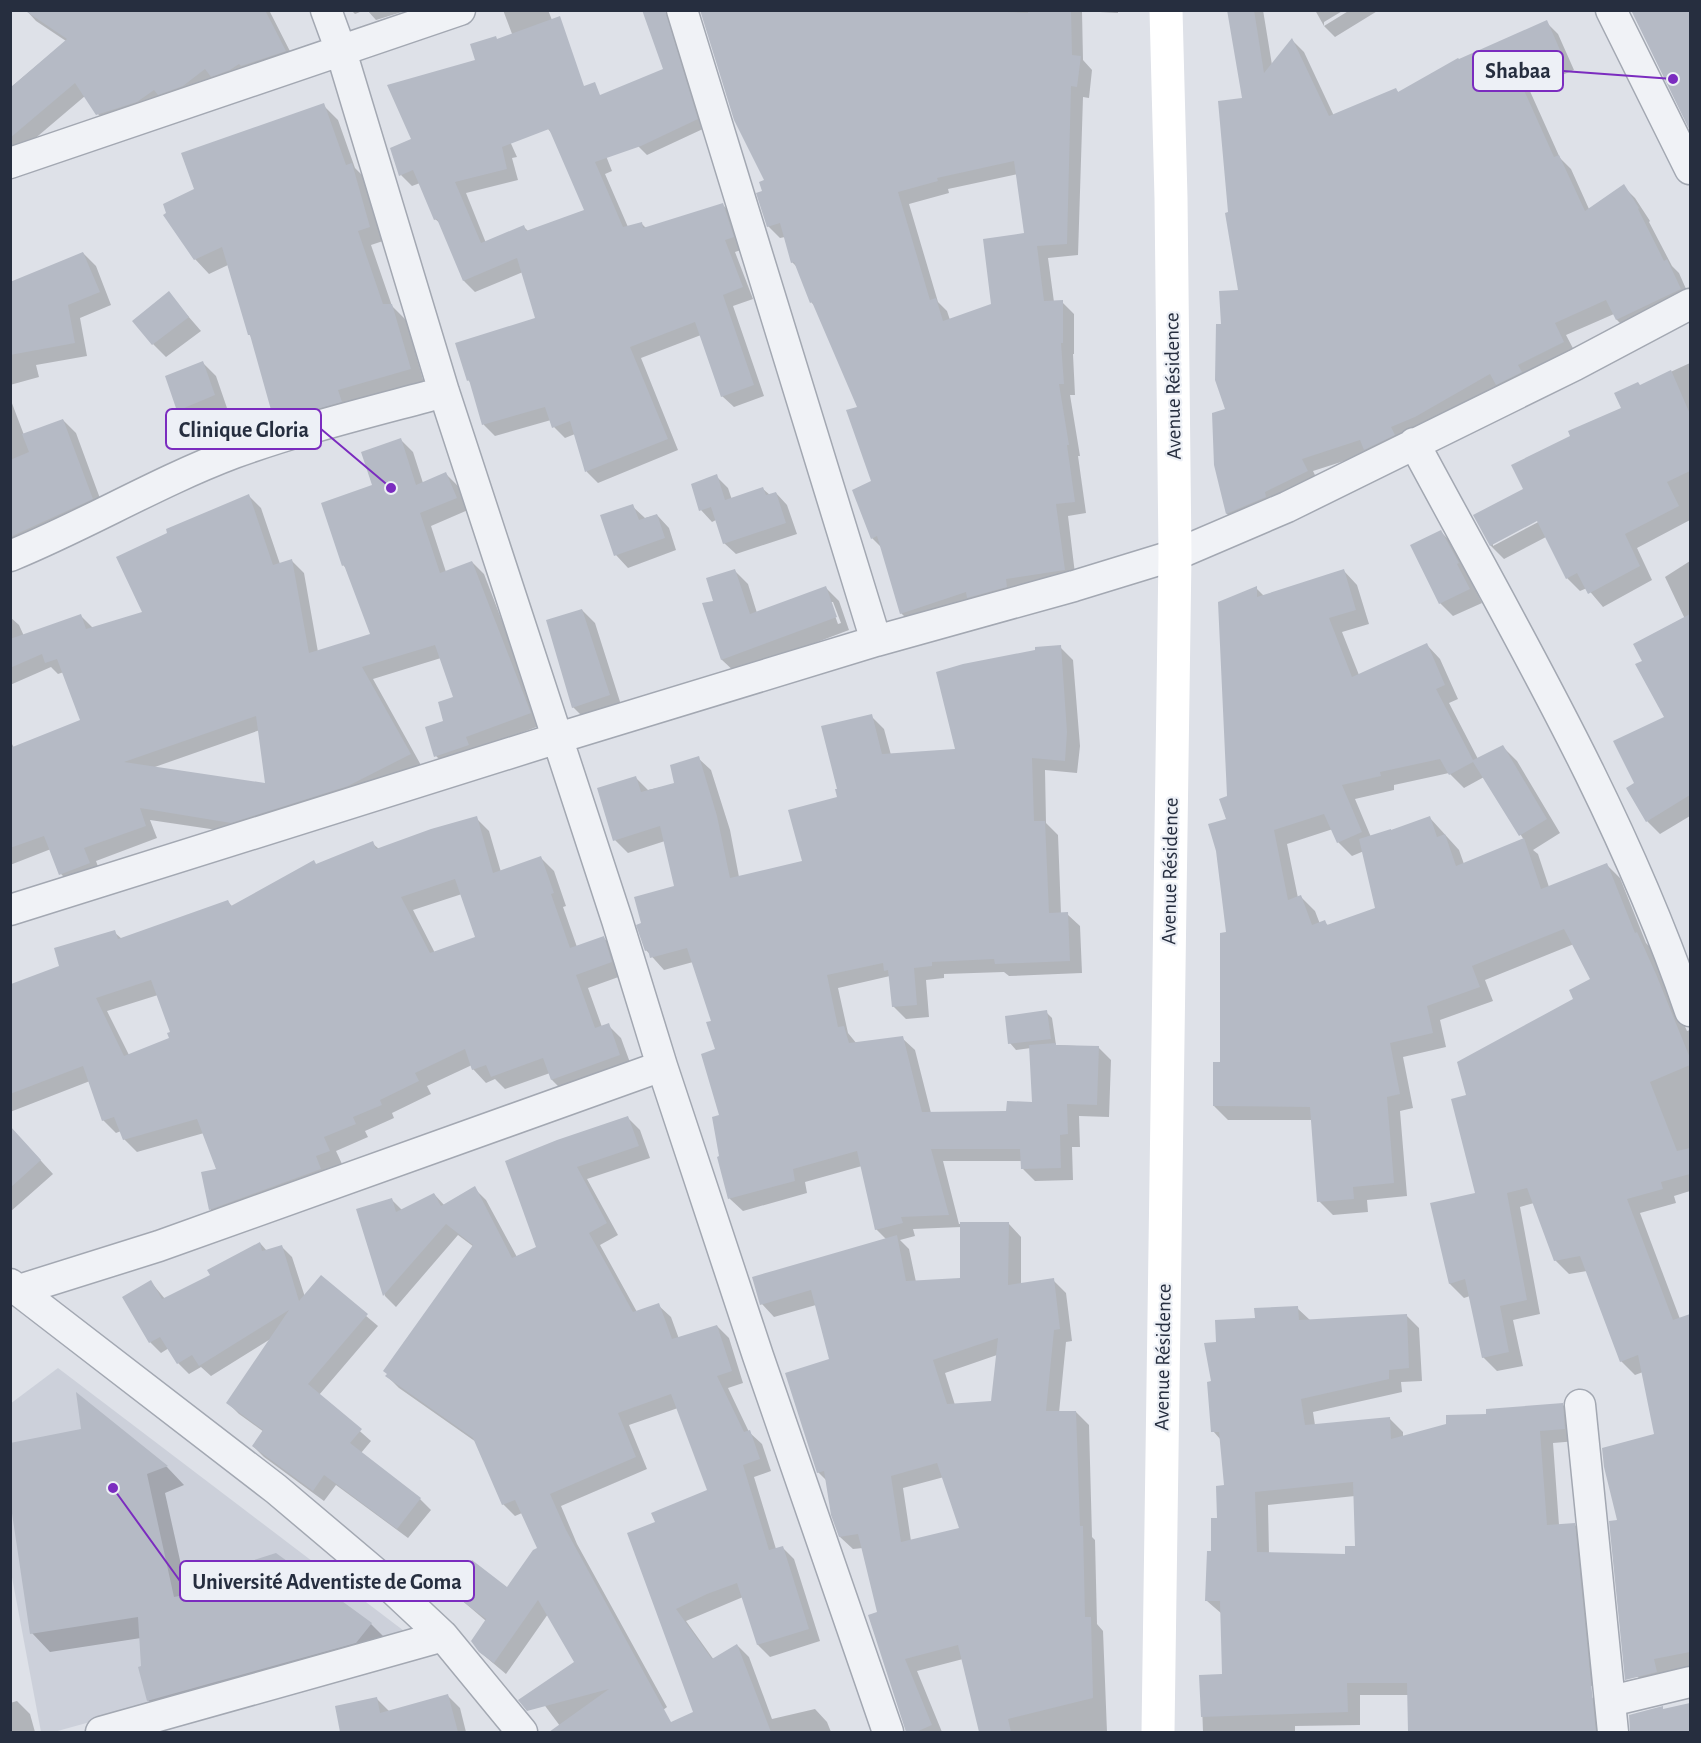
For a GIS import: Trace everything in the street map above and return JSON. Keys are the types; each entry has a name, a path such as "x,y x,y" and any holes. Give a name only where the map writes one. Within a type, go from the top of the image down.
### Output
{"main road":[{"name":"Avenue Résidence","path":"1158,1732 1175,555 1171,198 1166,10"}],"street":[{"path":"326,10 341,51 444,392 617,920 662,1066 758,1356 888,1732"},
{"path":"10,163 460,10"},
{"path":"682,10 876,641"},
{"path":"1611,10 1690,169"},
{"path":"10,910 876,641 1074,586 1175,555 1287,507 1575,365 1690,304"},
{"path":"10,556 46,542 161,484 233,454 306,429 444,392"},
{"path":"1414,443 1573,740 1626,850 1677,973 1690,1011"},
{"path":"15,1287 159,1246 662,1066"},
{"path":"15,1287 276,1489 379,1576 443,1636 522,1732"},
{"path":"1580,1405 1613,1732"},
{"path":"101,1732 443,1636"},
{"path":"1611,1701 1690,1682"}],"shaded area":[{"path":"58,1368 408,1634 54,1732 41,1732 11,1572 10,1404"}],"building":[{"path":"24,10 265,10 286,51 241,66 239,64 211,77 205,69 183,86 158,95 154,90 137,102 96,115 75,83 10,138 10,88 67,39"},
{"path":"642,10 665,10 698,119 641,146 595,162 623,227 642,222 643,228 723,203 734,237 725,240 743,287 723,295 754,385 721,397 695,322 630,347 668,439 585,472 570,421 552,428 545,407 482,425 455,343 535,318 517,258 463,281 413,170 399,176 390,148 411,139 387,85 475,60 470,44 496,36 497,39 560,16 584,86 595,82 600,95 663,69","holes":["549,129 584,210 526,231 524,225 481,243 455,182 507,169 502,147"]},
{"path":"700,10 963,10 1028,13 1028,10 1071,10 1072,55 1081,56 1077,87 1071,86 1067,244 1037,246 1044,301 1063,300 1063,343 1061,343 1064,384 1059,384 1075,502 1056,504 1065,570 1006,579 1007,587 967,598 966,592 900,614 877,536 871,539 852,490 871,481 846,410 857,407 794,262 791,263 780,223 767,227 756,193 762,191 759,182 764,180 734,120","holes":["1014,161 1024,233 983,239 991,304 943,321 936,298 930,300 898,192 938,181 937,178"]},
{"path":"1227,10 1254,10 1264,73 1292,38 1329,116 1396,88 1398,92 1458,58 1547,20 1563,57 1518,77 1554,157 1559,155 1585,211 1624,184 1639,208 1664,261 1667,259 1681,289 1616,320 1606,300 1555,323 1564,342 1518,365 1522,372 1496,385 1490,374 1415,417 1391,427 1395,435 1364,450 1360,440 1302,459 1308,471 1265,492 1266,497 1226,514 1214,465 1212,413 1225,409 1215,380 1216,324 1221,324 1219,291 1238,290 1225,213 1228,212 1218,101 1242,98"},
{"path":"1631,10 1690,10 1690,131"},
{"path":"324,103 346,165 352,163 370,227 358,231 383,304 392,304 411,369 338,390 342,402 292,416 290,412 273,417 222,247 194,260 163,215 166,213 163,204 194,189 181,153"},
{"path":"83,252 100,292 68,305 75,343 10,355 10,282"},
{"path":"169,291 189,317 152,345 132,321"},
{"path":"203,361 215,395 177,411 165,376"},
{"path":"1671,370 1690,414 1690,471 1667,482 1679,506 1625,534 1640,566 1588,594 1577,573 1566,579 1537,521 1490,546 1473,515 1523,489 1511,465 1570,436 1568,431 1621,408 1614,393 1638,382 1640,385"},
{"path":"63,419 93,499 10,537 10,460 29,452 22,434"},
{"path":"401,438 416,485 446,472 457,498 420,513 440,573 472,561 531,713 466,737 469,745 434,757 425,727 443,721 438,702 453,697 435,645 362,667 411,754 348,786 231,823 140,808 146,826 84,848 90,863 59,875 44,836 10,848 10,748 80,720 57,659 45,663 42,654 10,668 10,639 81,614 86,629 142,612 116,557 167,533 166,529 249,494 273,565 292,559 309,653 370,634 344,565 342,566 321,503 372,485 361,452","holes":["256,716 265,783 124,762"]},
{"path":"717,474 725,500 763,487 766,495 776,492 786,523 723,544 711,507 699,511 691,484"},
{"path":"633,504 639,520 657,514 665,538 614,556 600,515"},
{"path":"1441,530 1470,589 1439,604 1410,545"},
{"path":"735,569 750,614 826,586 837,617 721,660 702,603 713,601 706,578"},
{"path":"1344,569 1356,610 1329,618 1352,677 1427,643 1445,685 1436,689 1473,760 1503,745 1547,819 1519,836 1473,762 1449,775 1440,759 1380,772 1381,776 1342,785 1362,832 1337,843 1324,814 1274,830 1288,900 1301,895 1312,925 1325,920 1327,925 1375,908 1359,839 1430,816 1437,837 1445,834 1456,866 1524,838 1541,889 1607,863 1690,1058 1690,1065 1650,1082 1677,1151 1690,1148 1690,1174 1661,1182 1663,1189 1627,1199 1673,1320 1690,1314 1690,1652 1654,1659 1657,1672 1625,1680 1609,1521 1617,1520 1604,1467 1602,1448 1654,1434 1638,1355 1620,1362 1580,1256 1554,1261 1527,1188 1507,1193 1527,1300 1500,1306 1509,1352 1482,1358 1465,1279 1449,1284 1430,1203 1475,1193 1451,1099 1466,1095 1457,1062 1573,999 1569,990 1590,979 1564,929 1472,966 1480,987 1427,1006 1433,1033 1390,1043 1400,1094 1387,1097 1394,1183 1353,1187 1354,1199 1317,1202 1310,1107 1213,1106 1213,1062 1220,1062 1220,933 1226,932 1216,851 1208,824 1226,819 1219,799 1227,796 1218,602 1257,586 1257,597"},
{"path":"582,609 610,695 572,708 546,620"},
{"path":"1690,614 1690,795 1646,822 1626,788 1634,783 1613,741 1664,717 1635,664 1642,661 1633,644"},
{"path":"1061,645 1067,732 1065,761 1032,758 1034,821 1045,821 1049,913 1068,912 1070,961 995,964 994,959 932,962 932,966 914,968 917,1005 892,1007 888,970 884,971 883,963 827,975 838,1027 844,1026 849,1043 903,1036 922,1112 1006,1111 1007,1101 1032,1102 1029,1045 1056,1043 1056,1045 1099,1046 1097,1105 1067,1104 1068,1134 1060,1135 1061,1168 1021,1169 1020,1149 931,1149 949,1215 901,1217 903,1223 875,1230 857,1151 793,1169 795,1181 728,1199 717,1157 719,1156 712,1117 719,1115 701,1054 715,1049 706,1022 711,1021 687,948 650,958 648,950 645,951 636,925 641,923 634,897 674,886 660,826 613,841 597,788 636,776 641,792 674,783 670,765 699,756 717,816 730,878 802,861 788,810 837,797 821,726 872,714 882,754 955,749 936,672 963,664 1035,650 1035,647"},
{"path":"477,816 493,873 541,856 554,893 551,894 570,948 604,936 612,962 576,975 595,1028 609,1023 620,1055 551,1080 543,1058 491,1077 486,1065 472,1070 465,1049 415,1073 419,1081 380,1100 382,1105 353,1117 356,1124 324,1137 330,1151 316,1156 321,1169 209,1210 201,1172 216,1169 197,1119 123,1140 114,1117 102,1121 83,1066 10,1094 11,984 59,966 54,948 115,930 118,939 228,900 231,906 314,860 316,864 373,841 376,849 431,829","holes":["455,879 475,937 430,953 401,897","151,980 170,1032 167,1033 169,1038 124,1056 96,998"]},
{"path":"1047,1010 1051,1039 1008,1044 1005,1016"},
{"path":"628,1116 639,1146 577,1167 607,1223 589,1233 633,1312 659,1303 672,1339 717,1325 732,1371 717,1376 744,1432 750,1430 760,1459 743,1465 769,1550 783,1546 809,1629 757,1645 737,1583 676,1609 712,1659 737,1644 771,1732 549,1732 609,1689 527,1711 518,1700 574,1662 538,1600 494,1663 479,1652 471,1641 486,1619 449,1591 472,1560 507,1587 533,1550 537,1548 515,1500 502,1505 473,1438 385,1376 387,1374 383,1371 473,1245 446,1224 383,1296 356,1209 392,1198 396,1212 434,1193 441,1206 475,1186 512,1258 536,1247 505,1161 557,1140","holes":["671,1394 707,1490 651,1513 655,1522 627,1533 693,1712 671,1722 566,1530 550,1494 636,1457 618,1413"]},
{"path":"10,1126 41,1160 10,1188"},
{"path":"960,1222 1009,1222 1008,1285 1054,1278 1060,1329 1054,1330 1046,1411 1076,1411 1080,1526 1083,1526 1085,1617 1091,1617 1093,1698 1008,1719 1011,1732 979,1732 958,1645 905,1659 932,1725 916,1732 906,1732 868,1615 877,1612 858,1534 839,1537 831,1515 824,1471 817,1473 785,1373 829,1359 811,1290 760,1305 752,1277 897,1235 906,1281 960,1278","holes":["998,1338 991,1401 947,1404 933,1360","937,1463 959,1528 901,1542 891,1476"]},
{"path":"260,1242 262,1251 282,1245 299,1301 321,1275 368,1314 308,1384 362,1429 350,1443 421,1498 397,1529 324,1475 313,1491 252,1446 263,1430 226,1403 289,1310 199,1366 192,1355 177,1364 160,1337 149,1343 122,1297 151,1280 162,1299 210,1275 207,1270"},
{"path":"1298,1306 1299,1320 1407,1314 1409,1368 1389,1370 1389,1379 1301,1399 1305,1425 1390,1417 1391,1439 1446,1424 1446,1415 1486,1414 1486,1409 1563,1403 1565,1429 1540,1431 1547,1525 1575,1523 1596,1732 1408,1732 1407,1683 1347,1683 1348,1712 1201,1717 1199,1675 1222,1674 1220,1601 1205,1601 1207,1551 1211,1551 1211,1518 1217,1518 1216,1486 1224,1485 1219,1432 1211,1432 1207,1382 1211,1381 1204,1343 1216,1342 1215,1320 1255,1318 1254,1308","holes":["1353,1482 1355,1546 1345,1546 1345,1554 1257,1552 1255,1492"]},
{"path":"76,1392 168,1466 147,1474 174,1597 255,1581 251,1561 276,1553 372,1623 356,1643 147,1701 138,1667 141,1666 138,1617 30,1634 10,1500 10,1443 81,1429"},
{"path":"448,1694 458,1732 340,1732 335,1706 377,1697 380,1713"},
{"path":"1690,1703 1690,1732 1630,1732 1629,1715 1663,1706 1663,1709"}],"place":[{"name":"Shabaa","path":"1673,79"},
{"name":"Clinique Gloria","path":"391,488"},
{"name":"Université Adventiste de Goma","path":"113,1488"}]}
